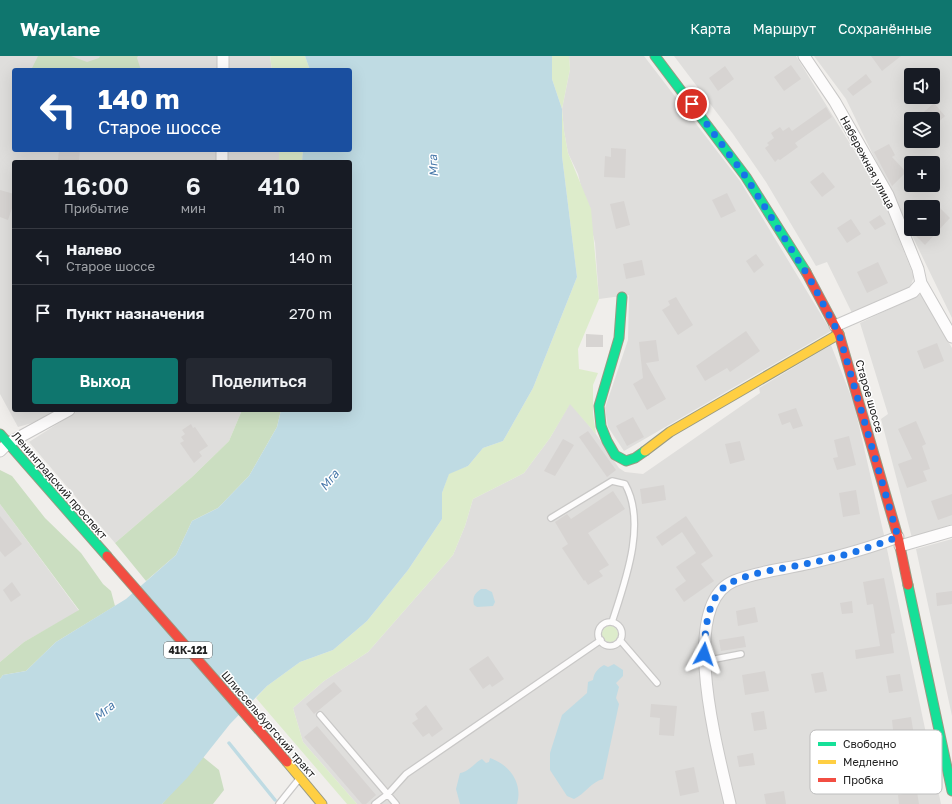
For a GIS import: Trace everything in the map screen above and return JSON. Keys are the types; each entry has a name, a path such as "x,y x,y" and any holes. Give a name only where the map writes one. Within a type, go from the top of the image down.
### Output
{"street":[{"path":"223,56 223,68"},
{"name":"Старое шоссе","path":"655,56 746,177 810,279 837,330 899,542 939,730"},
{"name":"Набережная улица","path":"804,56 835,102 888,195 918,269 921,283 952,337"},
{"path":"622,297 619,338 599,406 601,426 607,441 616,455 626,461 635,458 670,432 837,330 913,292 921,283"},
{"path":"4,448 66,412"},
{"name":"Ленинградский проспект","path":"0,434 4,448 101,551"},
{"path":"730,804 713,727 704,661 706,623 712,606 720,591 733,581 811,563 874,546 952,531"},
{"name":"Шлиссельбургский тракт","path":"101,551 275,748 322,804"},
{"name":"Старое шоссе","path":"942,744 952,791"}],"lane":[{"path":"551,518 612,481 625,484 630,494 634,521 632,549 625,581 612,622"},
{"path":"608,622 612,622 617,624 622,631 620,640 613,645 608,645 601,640 599,632 600,627 608,622"},
{"path":"375,804 388,794 406,774 601,640"},
{"path":"620,640 657,683"},
{"path":"704,661 741,654"},
{"path":"320,715 396,804"},
{"path":"279,804 300,778"}],"shaded area":[{"path":"0,56 218,56 219,68 12,68 12,152 217,152 217,160 12,160 12,412 54,412 32,423 18,427 0,394"},
{"path":"227,56 270,56 272,68 227,68"},
{"path":"569,56 644,56 740,181 831,331 624,451 608,427 605,408 628,340 629,295 599,299 595,243 578,174 568,153 564,131 562,109 570,69"},
{"path":"674,56 796,56 881,194 914,277 910,287 852,313 827,262 816,266 766,182 733,134"},
{"path":"814,56 952,56 952,318 912,236 940,236 940,200 904,200 904,219 846,99"},
{"path":"227,152 279,152 279,160 226,160"},
{"path":"921,294 952,348 952,524 912,538 881,419 888,414 860,323"},
{"path":"831,345 854,404 884,535 925,730 810,730 810,794 939,794 941,804 357,804 303,742 293,708 324,681 368,652 453,555 465,526 473,499 524,473 550,438 570,403 596,434 619,468 625,472 643,474 760,393 759,388"},
{"path":"76,412 241,412 229,441 192,477 115,543 29,442"},
{"path":"0,504 79,611 24,642 0,662"},
{"path":"952,539 952,716 916,549"}],"green space":[{"path":"38,56 71,56 87,62 99,58 100,56 138,56 137,58 140,68 32,68"},
{"path":"270,56 305,56 309,68 272,68"},
{"path":"552,56 569,56 570,69 562,109 552,79"},
{"path":"562,109 568,153 591,209 599,299 578,349 579,369 598,373 593,385 593,414 596,434 570,404 550,438 524,473 473,499 465,526 453,555 368,652 324,681 293,708 303,742 357,804 347,804 256,698 267,686 300,662 333,650 367,621 408,570 442,519 442,493 449,473 468,466 483,448 503,441 533,388 577,277 562,156"},
{"path":"279,152 303,152 302,160 279,160"},
{"path":"241,412 281,412 277,427 249,476 218,508 192,521 176,555 146,581 115,543 192,477 229,441"},
{"path":"0,470 12,476 45,518 81,553 103,584 111,591 115,606 56,642 26,671 3,675 0,679 0,662 24,642 79,610 0,504"},
{"path":"610,626 616,628 618,634 616,640 610,642 604,640 602,634 604,628"},
{"path":"203,757 219,770 224,790 213,804 162,804"}],"water":[{"name":"Мга","path":"305,56 552,56 552,79 562,109 562,156 577,277 533,388 503,441 483,448 468,466 449,474 442,493 442,519 408,570 367,621 333,650 300,662 267,686 230,724 188,777 162,804 0,804 0,679 3,675 26,671 56,642 126,599 176,555 192,521 218,508 249,476 277,427 281,412 352,412 352,160 302,160 303,152 352,152 352,68 309,68"},
{"path":"481,589 486,589 492,592 495,602 493,606 477,607 474,605 474,596"},
{"path":"614,664 623,670 623,676 616,683 619,687 616,698 619,704 603,779 595,783 574,799 567,796 550,770 550,753 562,715 587,693 588,682 593,680 595,673 598,670 604,665 608,667"},
{"path":"490,758 504,765 513,776 518,789 517,804 460,804 456,789 460,773 466,771 482,759 486,763 489,762"}],"building":[{"path":"871,56 901,56 882,71"},
{"path":"791,65 801,79 784,91 774,77"},
{"path":"725,66 734,79 718,91 709,78"},
{"path":"866,74 872,82 853,96 847,89"},
{"path":"935,104 945,116 940,121 940,112 924,112"},
{"path":"826,107 832,117 795,143 798,147 775,162 765,148 769,145 767,143 774,138 771,133 780,127 783,131 789,127 792,131"},
{"path":"889,144 895,155 892,157 904,170 904,174 892,186 874,152"},
{"path":"611,148 626,149 625,178 604,177 605,156 611,157"},
{"path":"59,152 80,152 79,160 58,160"},
{"path":"823,172 835,187 822,197 810,182"},
{"path":"0,190 12,193 12,208 8,220 0,217"},
{"path":"727,193 736,211 721,218 712,200"},
{"path":"624,201 630,225 616,229 610,204"},
{"path":"940,208 950,218 940,229"},
{"path":"880,215 886,224 875,230 869,222"},
{"path":"851,219 861,234 847,243 837,228"},
{"path":"916,236 933,236 925,245"},
{"path":"756,254 764,265 754,273 746,261"},
{"path":"642,260 645,275 626,279 623,264"},
{"path":"878,262 888,283 867,293 857,272"},
{"path":"676,297 693,325 678,335 662,310 670,305 668,301"},
{"path":"746,331 760,351 730,372 727,368 705,381 696,366"},
{"path":"586,334 603,335 603,347 586,347"},
{"path":"656,340 659,361 646,363 666,399 647,410 633,384 643,378 639,342"},
{"path":"937,343 944,361 924,369 917,351"},
{"path":"796,408 803,426 793,429 790,422 782,425 778,414"},
{"path":"633,417 644,437 627,446 616,426"},
{"path":"916,421 926,444 922,446 930,469 923,471 927,481 907,488 898,464 912,459 898,429"},
{"path":"191,424 193,428 195,427 208,446 199,452 202,456 194,463 180,443 184,441 181,437 185,434 182,430"},
{"path":"588,431 616,470 607,477 579,437"},
{"path":"849,436 856,465 837,470 833,458 838,457 834,440"},
{"path":"563,439 574,445 555,476 544,471"},
{"path":"740,441 745,460 730,464 725,444"},
{"path":"664,485 666,500 642,504 640,489"},
{"path":"856,490 860,514 843,517 839,493"},
{"path":"613,491 625,509 588,533 609,565 599,571 603,576 588,585 562,548 568,544 555,522 567,514 571,519"},
{"path":"952,494 952,515 938,520 931,501"},
{"path":"0,516 22,544 5,557 0,551"},
{"path":"686,516 713,556 701,564 714,581 684,602 675,589 686,581 676,567 696,553 682,532 662,546 656,537"},
{"path":"884,578 895,633 891,634 894,653 856,659 855,650 880,646 873,604 867,605 863,582"},
{"path":"12,582 21,595 11,602 3,590"},
{"path":"952,591 952,604 937,606 936,593"},
{"path":"852,601 853,613 842,614 840,603"},
{"path":"755,607 758,622 738,626 736,611"},
{"path":"744,636 746,647 721,651 719,640"},
{"path":"488,656 504,679 492,687 490,684 483,689 469,669"},
{"path":"765,671 769,691 745,695 742,675"},
{"path":"823,672 827,691 815,693 811,674"},
{"path":"900,674 903,691 889,693 886,676"},
{"path":"334,682 342,691 314,714 306,704"},
{"path":"651,704 677,706 674,736 659,735 660,718 650,717"},
{"path":"426,705 443,729 432,737 429,733 423,737 412,723 418,719 415,714"},
{"path":"764,711 767,729 754,731 751,713"},
{"path":"911,717 913,730 893,730 892,720"},
{"path":"317,726 376,795 366,804 362,804 304,737"},
{"path":"753,753 755,765 739,767 737,756"},
{"path":"694,767 699,792 680,796 675,771"},
{"path":"784,791 786,804 766,804 764,794"},
{"path":"917,794 919,804 899,804 898,795"}],"waterway":[{"path":"229,743 275,800"}],"traffic: fast":[{"path":"655,56 746,177 806,272"},
{"path":"622,297 619,338 599,406 601,426 615,455 626,461 635,458 645,451"},
{"path":"0,434 107,556"},
{"path":"908,585 939,730"},
{"path":"942,744 952,791"}],"traffic: slow":[{"path":"645,451 670,432 839,334"},
{"path":"287,762 322,804"}],"traffic: jam":[{"path":"806,272 839,334 898,537 908,585"},
{"path":"107,556 287,762"}],"route":[{"path":"692,104 746,177 810,279 839,334 898,537 874,546 811,563 733,581 720,591 712,606 706,623 704,654"}]}
